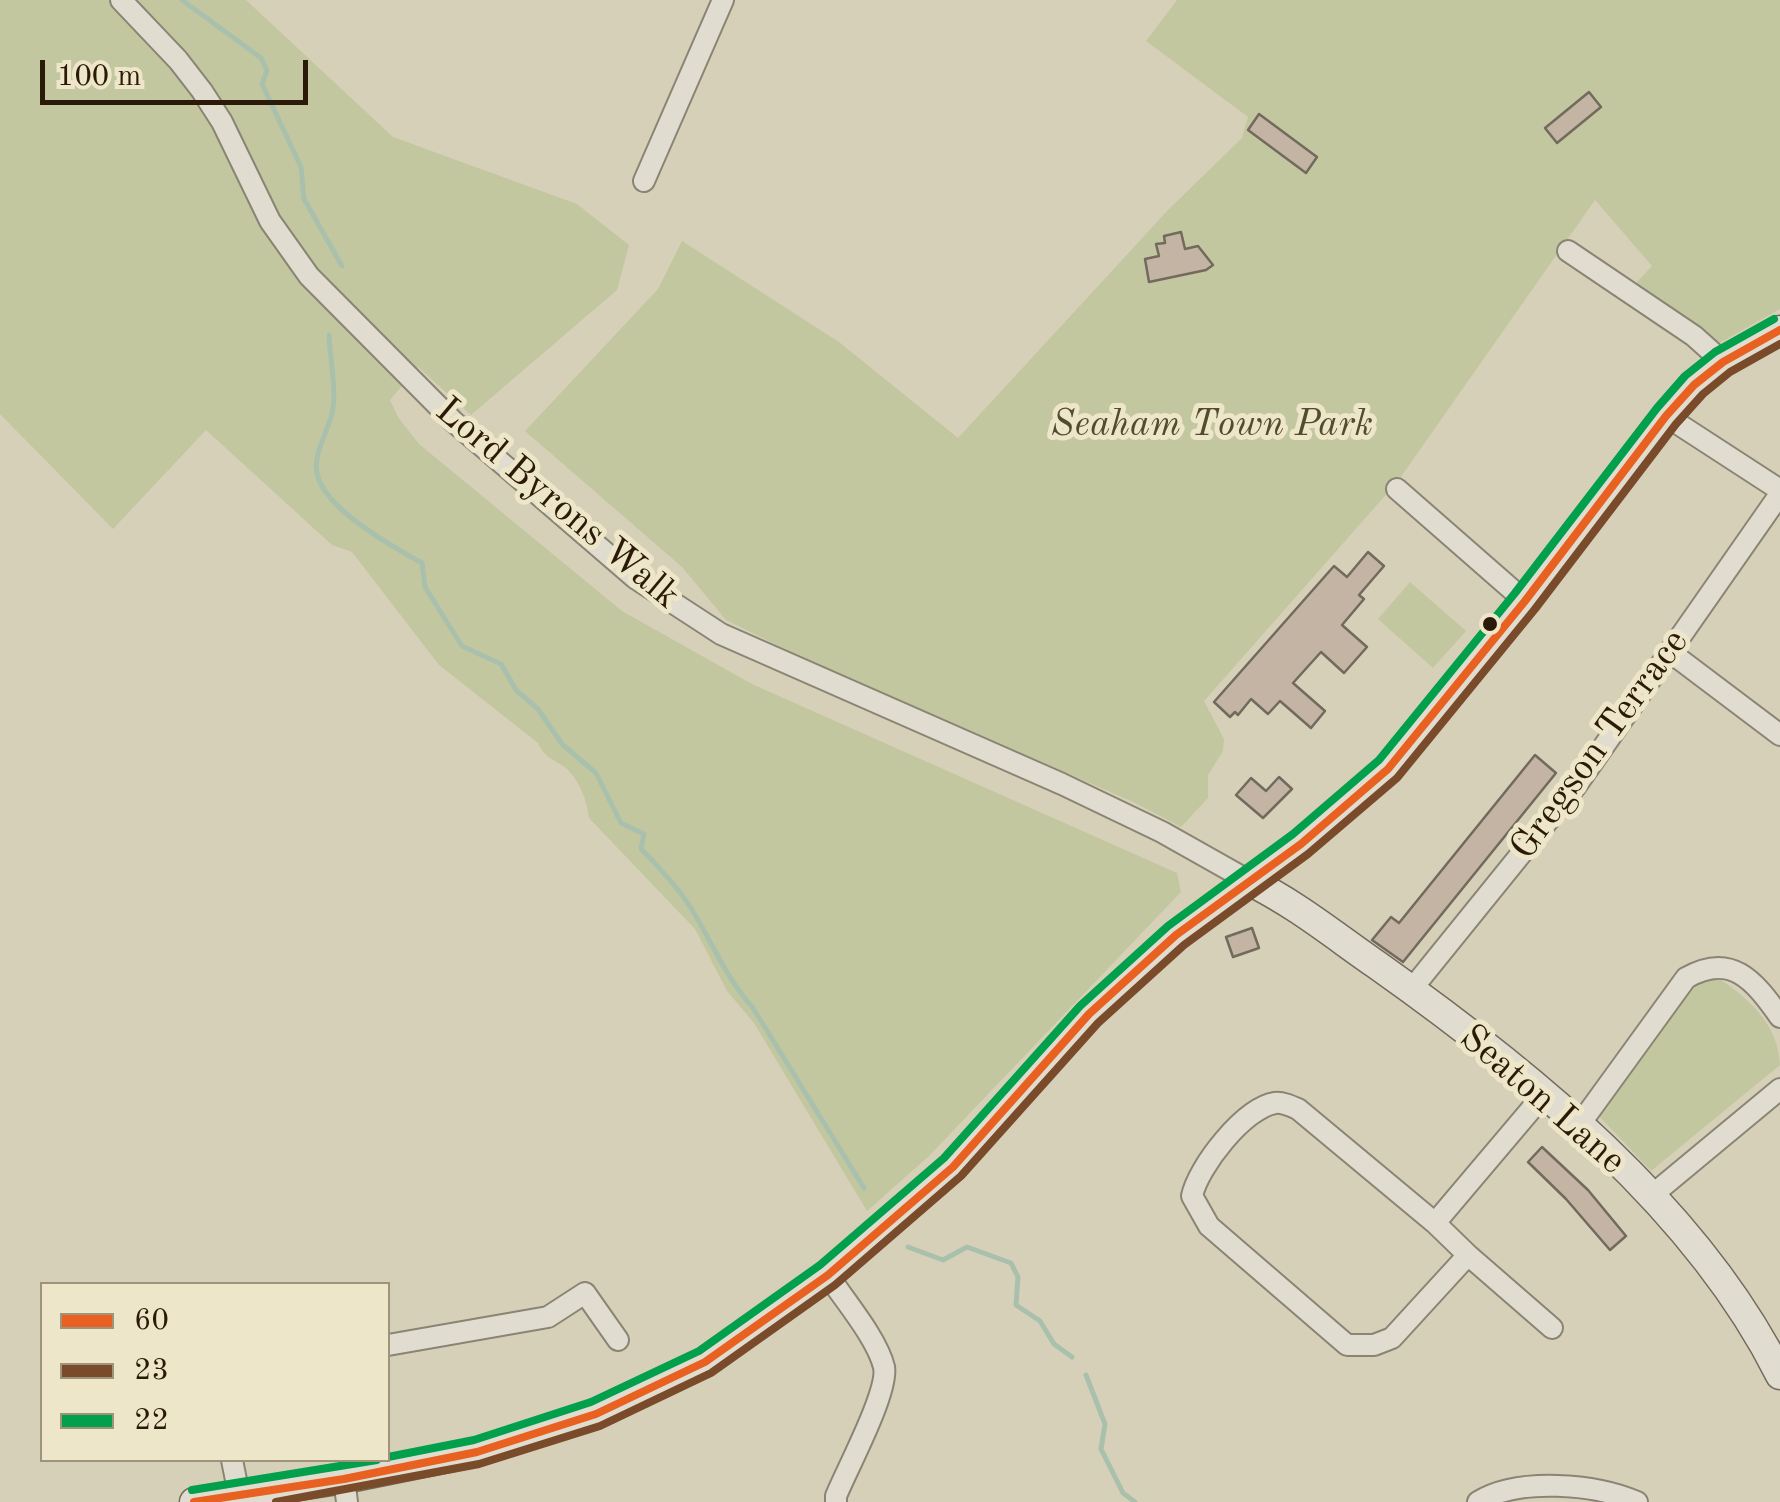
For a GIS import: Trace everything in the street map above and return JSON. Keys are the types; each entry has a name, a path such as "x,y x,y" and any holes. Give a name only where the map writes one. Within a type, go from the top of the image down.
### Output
{"main road":[{"path":"194,1502 238,1495 346,1490 596,1414 705,1362 838,1266 953,1167 1089,1014 1176,935 1301,844 1388,770 1525,601 1666,416 1694,385 1724,362 1780,330"},
{"name":"Seaton Lane","path":"1250,882 1282,897 1411,990 1580,1124 1651,1196 1720,1278 1778,1364"}],"street":[{"name":"Lord Byrons Walk","path":"120,0 202,91 222,122 270,221 309,276 454,422 635,578 721,634 1062,784 1162,832 1250,882"},
{"path":"644,182 723,0"},
{"path":"1568,251 1638,297 1724,362"},
{"path":"1666,416 1780,492"},
{"path":"1397,489 1525,601"},
{"name":"Gregson Terrace","path":"1411,990 1576,786 1780,492"},
{"path":"1670,652 1780,735"},
{"path":"1580,1124 1686,978 1703,968 1718,965 1736,971 1780,1017"},
{"path":"1651,1196 1780,1089"},
{"path":"1436,1223 1544,1092"},
{"path":"1468,1255 1392,1338 1374,1345 1347,1345 1210,1226 1192,1196 1196,1178 1207,1160 1258,1110 1278,1102 1298,1109 1436,1223 1552,1328"},
{"path":"836,1502 882,1391 885,1372 838,1266"},
{"path":"390,1345 548,1317 585,1293 618,1340"},
{"path":"232,1462 238,1495"},
{"path":"1478,1502 1518,1490 1562,1485 1637,1502"}],"green space":[{"path":"0,0 246,0 393,137 577,204 629,245 617,290 471,415 418,367 390,400 419,444 622,611 752,684 1177,873 1181,892 928,1157 867,1211 754,1023 727,991 695,929 589,818 583,793 569,771 439,665 352,552 332,545 206,430 113,529 0,414"},
{"name":"Seaham Town Park","path":"1177,0 1780,0 1780,309 1714,346 1636,283 1652,266 1595,200 1398,481 1204,701 1224,739 1223,751 1208,775 1208,798 1181,827 726,620 682,567 525,431 658,289 682,241 839,342 958,438 1168,210 1242,138 1248,117 1146,41"},
{"path":"1410,582 1466,631 1433,668 1378,619"},
{"path":"1713,975 1737,992 1767,1024 1774,1036 1780,1065 1651,1171 1598,1115 1688,988"}],"building":[{"path":"1589,92 1601,107 1557,143 1545,128"},
{"path":"1259,114 1317,157 1306,173 1248,130"},
{"path":"1181,232 1185,249 1198,246 1213,265 1206,270 1149,282 1145,259 1159,256 1156,244 1165,243 1164,236"},
{"path":"1368,552 1384,566 1359,595 1364,599 1342,625 1367,647 1344,673 1321,652 1293,683 1325,711 1311,728 1280,701 1268,714 1251,699 1238,715 1235,712 1230,717 1214,702 1334,566 1347,577"},
{"path":"1535,755 1556,773 1403,962 1372,940 1391,917 1399,923"},
{"path":"1279,777 1292,789 1263,818 1236,795 1251,778 1266,791"},
{"path":"1252,928 1259,948 1233,957 1226,937"},
{"path":"1542,1147 1588,1190 1626,1236 1610,1250 1528,1162"}],"waterway":[{"path":"182,0 261,58 267,70 262,84 301,167 304,199 342,266"},
{"path":"329,335 334,385 330,420 317,458 322,486 345,513 422,563 425,587 462,646 501,664 516,690 538,709 562,744 596,773 621,823 644,834 641,849 691,908 727,972 864,1188"},
{"path":"908,1247 943,1260 967,1247 1011,1263 1018,1277 1016,1305 1040,1321 1054,1344 1072,1357"},
{"path":"1086,1375 1105,1424 1101,1449 1123,1493 1135,1502"}],"transit line":[{"name":"22","path":"390,1457 474,1440 591,1402 699,1351 820,1265 944,1158 1080,1006 1168,926 1293,834 1379,760 1685,376 1715,352 1774,319"},
{"name":"60","path":"194,1502 344,1479 477,1452 596,1414 705,1362 828,1275 953,1167 1089,1014 1176,935 1301,844 1388,769 1525,601 1666,416 1694,385 1723,362 1780,330"},
{"name":"23","path":"276,1502 479,1464 600,1426 711,1373 835,1285 961,1176 1098,1023 1184,945 1308,854 1397,778 1535,609 1676,424 1730,372 1780,344"},
{"name":"22","path":"192,1490 365,1462"}]}
